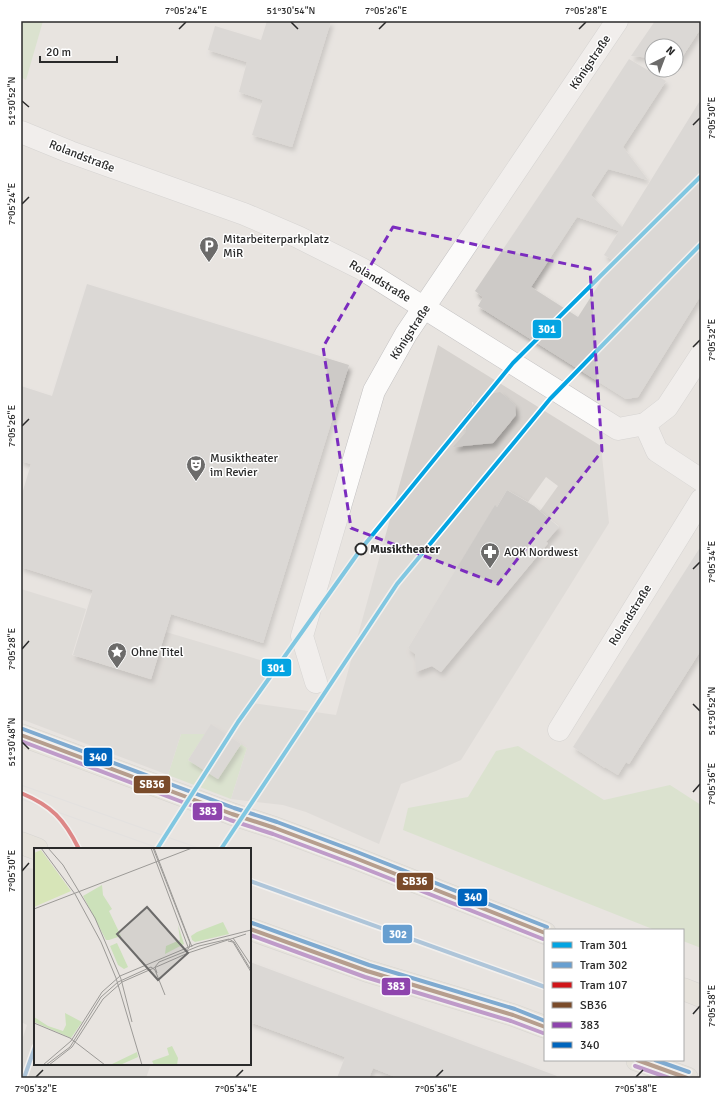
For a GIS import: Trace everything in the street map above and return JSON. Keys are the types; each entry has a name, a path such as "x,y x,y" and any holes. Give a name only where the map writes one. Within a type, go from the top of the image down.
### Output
{"main road":[{"path":"21,735 232,814 348,855 544,933"},
{"path":"21,843 34,848"},
{"path":"251,929 367,971 513,1015 544,1027"},
{"path":"684,989 701,996"},
{"path":"640,1061 687,1078"}],"street":[{"name":"Königstraße","path":"316,682 302,636 374,391 406,334 617,21"},
{"name":"Rolandstraße","path":"21,132 70,152 244,214 298,237 362,269 618,429 645,424"},
{"path":"701,355 667,407 645,424 657,451 701,480"},
{"name":"Rolandstraße","path":"559,730 701,500"}],"highlighted area":[{"path":"393,227 590,269 602,451 498,584 351,528 323,347"}],"green space":[{"path":"21,21 43,21 26,80 21,77"},
{"path":"181,734 205,734 188,760 218,779 241,744 247,748 231,799 168,775"},
{"path":"518,746 604,800 670,785 701,805 701,948 684,941 684,929 652,929 403,830 408,808 468,797 496,751"}],"shaded area":[{"path":"438,345 601,446 609,523 461,760 401,784 379,844 306,812 283,805 231,799 247,748 212,725 205,734 181,734 168,775 21,719 21,589 86,609 72,655 151,680 166,632 277,665 253,703 336,715","holes":["493,393 512,421 493,443 483,444 465,429 464,415 472,405 472,402 474,405 483,400 489,394","546,477 558,486 540,511 559,526 546,542 548,544 441,672 432,666 422,669 416,654 408,648 495,506 497,507 507,490 528,502"]},
{"path":"21,867 34,869 34,1065 151,1065 146,1078 21,1078 21,1043 27,1025 21,1022"}],"building":[{"path":"267,21 331,21 292,147 252,135 263,100 239,92 247,62 208,50 215,26 261,40"},
{"path":"655,21 701,21 701,28 684,54 684,38 644,38 644,57 631,56"},
{"path":"629,59 644,68 644,78 661,78 666,81 623,147 648,180 608,169 591,195 622,227 701,99 701,295 638,397 626,399 478,306 483,297 475,291","holes":["577,217 619,231 604,255 614,261 578,317 531,287"]},
{"name":"Musiktheater im Revier","path":"87,284 349,365 263,643 171,614 151,679 73,655 93,590 21,567 21,497 31,464 21,461 21,386 52,396"},
{"path":"500,392 515,405 516,415 493,443 453,447 466,432 464,415 476,401 484,400 489,394"},
{"path":"507,490 534,506 559,527 546,542 548,543 441,672 432,666 416,672 415,654 408,648 495,505 497,507"},
{"path":"701,546 701,650 629,764 626,762 618,775 573,747"},
{"path":"211,724 241,744 218,779 188,760"},
{"path":"251,962 557,1076 556,1078 398,1078 373,1068 369,1078 337,1078 345,1057 251,1022"}],"tram line":[{"name":"301","path":"158,848 238,722 361,549 513,363 701,176"},
{"name":"301","path":"222,848 397,584 550,399 701,244"},
{"path":"21,785 198,848"},
{"name":"107","path":"21,793 41,803 56,815 68,829 78,848"},
{"path":"21,799 158,848"},
{"name":"302","path":"251,881 544,987"},
{"name":"302","path":"24,1078 34,1050"}],"transit line":[{"name":"340","path":"23,729 234,808 277,822 357,852 547,927"},
{"name":"SB36","path":"21,735 232,814 275,828 355,858 544,933"},
{"name":"383","path":"21,741 230,820 273,834 353,864 543,939"},
{"name":"340","path":"252,923 369,965 515,1009 544,1021"},
{"name":"SB36","path":"251,929 367,971 513,1015 544,1027"},
{"name":"383","path":"251,935 365,977 511,1021 543,1033"},
{"name":"SB36","path":"640,1061 687,1078"},
{"name":"340","path":"658,1061 689,1072"},
{"name":"383","path":"635,1066 669,1078"}],"place":[{"name":"Mitarbeiterparkplatz MiR","path":"209,263"},
{"name":"Musiktheater im Revier","path":"196,482"},
{"name":"Musiktheater","path":"361,549"},
{"name":"AOK Nordwest","path":"490,569"},
{"name":"Ohne Titel","path":"117,669"}]}
